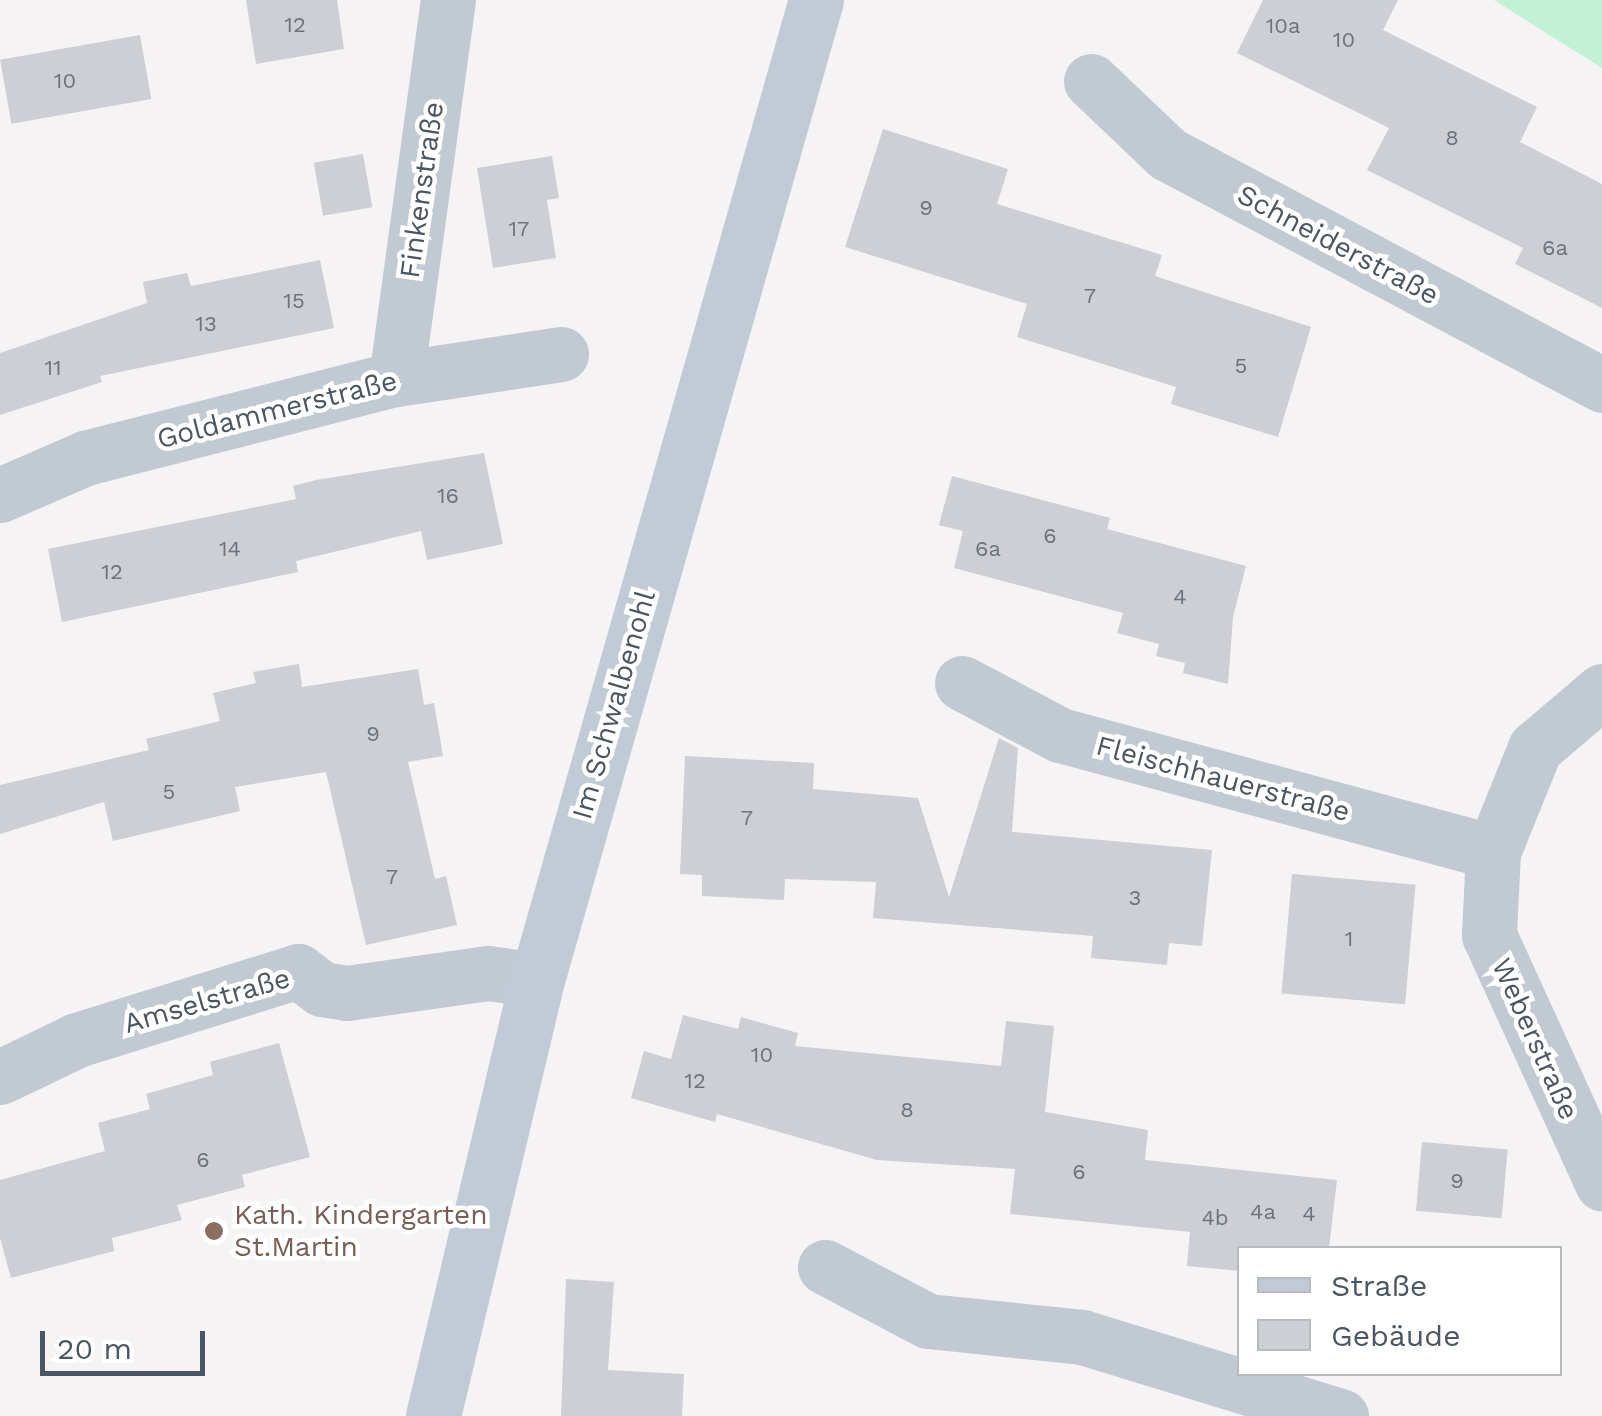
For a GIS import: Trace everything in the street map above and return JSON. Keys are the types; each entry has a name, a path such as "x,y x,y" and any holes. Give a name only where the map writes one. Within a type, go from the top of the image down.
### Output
{"street":[{"name":"Finkenstraße","path":"396,379 448,0"},
{"name":"Im Schwalbenohl","path":"433,1416 537,980 816,0"},
{"name":"Schneiderstraße","path":"1091,80 1168,154 1602,386"},
{"name":"Goldammerstraße","path":"0,495 85,458 396,379 561,354"},
{"name":"Fleischhauerstraße","path":"962,683 1060,735 1493,852"},
{"name":"Weberstraße","path":"1602,691 1535,748 1493,852 1489,935 1602,1182"},
{"name":"Amselstraße","path":"0,1076 77,1040 298,970 322,989 347,994 488,973 537,980"},
{"path":"825,1266 928,1321 1082,1337 1341,1416"}],"green space":[{"path":"1494,0 1602,0 1602,68"}],"building":[{"path":"246,0 337,0 344,49 256,64"},
{"path":"1263,0 1398,0 1383,30 1537,107 1520,142 1602,184 1602,308 1515,264 1523,248 1367,170 1389,128 1237,53"},
{"path":"140,35 151,99 11,124 0,60"},
{"path":"883,129 1008,169 997,204 1162,255 1155,276 1311,327 1278,437 1171,404 1176,387 1017,337 1027,304 845,247"},
{"path":"363,154 372,207 323,216 314,163"},
{"path":"552,156 559,198 547,200 556,258 493,268 477,168"},
{"path":"320,260 334,328 100,376 102,382 0,415 0,353 147,303 143,282 187,273 191,286"},
{"path":"484,453 503,544 427,560 421,531 296,561 298,572 62,622 48,549 296,499 293,486 316,480"},
{"path":"952,476 1110,518 1107,529 1246,566 1233,617 1228,684 1183,673 1185,663 1156,656 1159,644 1117,633 1123,613 954,568 963,531 939,525"},
{"path":"299,664 302,687 418,669 424,705 434,703 443,756 408,762 435,879 446,876 457,925 366,945 326,772 235,787 240,811 113,841 104,802 0,834 0,785 149,750 146,739 220,721 213,693 256,683 253,672"},
{"path":"999,738 1018,748 1012,832 1212,850 1202,946 1169,943 1167,965 1091,958 1093,936 873,918 876,882 785,879 784,900 702,896 702,875 680,874 685,756 814,763 813,789 918,798 949,897"},
{"path":"1292,874 1416,885 1405,1004 1282,994"},
{"path":"683,1015 738,1029 741,1017 798,1033 795,1046 1001,1066 1006,1021 1054,1026 1045,1112 1148,1130 1145,1160 1337,1180 1329,1246 1237,1246 1237,1271 1187,1266 1190,1232 1010,1214 1015,1169 877,1160 717,1114 715,1122 631,1098 644,1051 671,1059"},
{"path":"279,1043 310,1157 242,1175 245,1187 177,1205 182,1220 112,1238 114,1251 11,1278 0,1238 0,1180 105,1151 98,1123 150,1109 146,1094 213,1075 210,1062"},
{"path":"1422,1142 1508,1149 1502,1218 1416,1211"},
{"path":"566,1279 614,1282 608,1370 684,1374 682,1416 561,1416"}],"place":[{"name":"Kath. Kindergarten St.Martin","path":"214,1231"}]}
